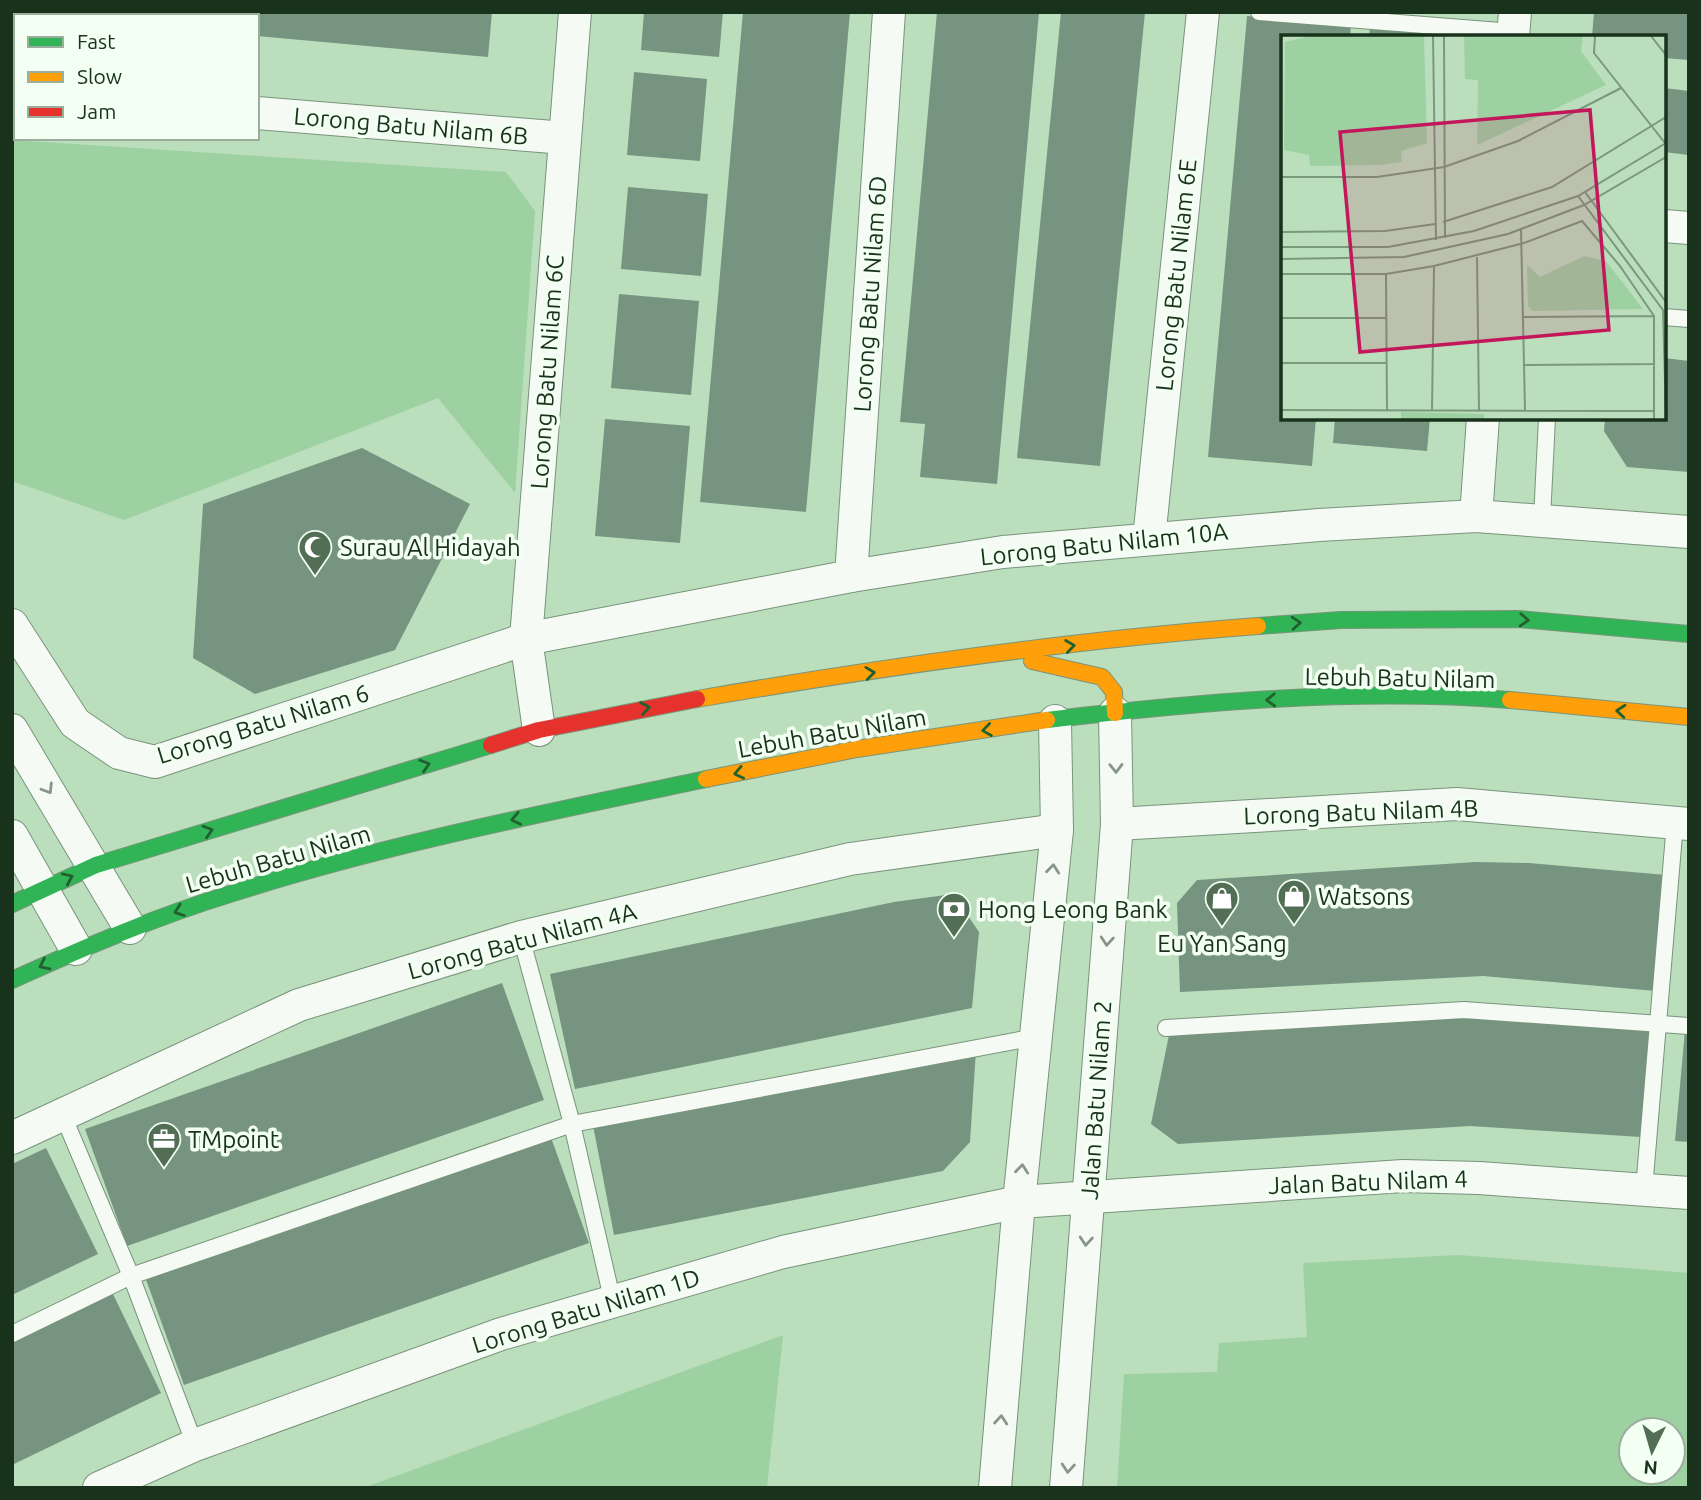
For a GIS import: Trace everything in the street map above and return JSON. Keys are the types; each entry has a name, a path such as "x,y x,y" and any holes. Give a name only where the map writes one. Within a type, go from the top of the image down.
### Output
{"main road":[{"name":"Lebuh Batu Nilam","path":"12,904 96,865 539,730 629,710 796,682 1153,634 1341,620 1519,619 1689,634"},
{"path":"1002,656 1102,677 1114,692 1115,713"},
{"name":"Lebuh Batu Nilam","path":"12,980 76,949 250,887 462,830 856,749 1115,713 1262,700 1446,696 1689,717"}],"street":[{"name":"Lorong Batu Nilam 6C","path":"539,730 526,639 575,12"},
{"name":"Lorong Batu Nilam 6D","path":"851,576 889,12"},
{"name":"Lorong Batu Nilam 6E","path":"1149,539 1203,12"},
{"name":"Lorong Batu Nilam 6B","path":"259,113 565,138"},
{"path":"1666,226 1689,228"},
{"path":"1476,516 1483,420"},
{"name":"Lorong Batu Nilam 10A","path":"526,639 851,576 1003,552 1476,516 1689,532"},
{"name":"Lorong Batu Nilam 6","path":"12,625 75,723 119,753 156,762 526,639"},
{"name":"Jalan Batu Nilam 2","path":"1066,1488 1117,824 1115,713"},
{"path":"995,1488 1019,1202 1057,830 1055,721"},
{"path":"12,730 96,865 131,928"},
{"name":"Lorong Batu Nilam 4B","path":"1117,824 1457,804 1682,823"},
{"name":"Lorong Batu Nilam 4A","path":"12,1138 299,1005 521,937 850,859 1057,830"},
{"path":"12,836 76,949"},
{"name":"Jalan Batu Nilam 4","path":"1089,1198 1403,1175 1689,1193"},
{"name":"Lorong Batu Nilam 1D","path":"99,1488 195,1446 501,1334 783,1252 1019,1202 1089,1198"}],"lane":[{"path":"1259,12 1514,27"},
{"path":"1666,317 1689,319"},
{"path":"1542,519 1547,420"},
{"path":"1644,1189 1658,1023 1682,823"},
{"path":"521,937 572,1124 613,1303"},
{"path":"1166,1028 1464,1010 1689,1026"},
{"path":"12,1334 131,1276 572,1124 1036,1037"},
{"path":"62,1114 131,1276 195,1446"}],"green space":[{"path":"12,140 506,172 535,211 515,493 438,398 124,520 12,481"},
{"path":"1459,1255 1689,1273 1689,1488 1117,1488 1124,1374 1217,1372 1219,1343 1307,1337 1303,1263"},
{"path":"783,1335 767,1488 363,1488"}],"building":[{"path":"70,12 104,12 104,14"},
{"path":"492,12 488,57 259,36 259,14 138,14"},
{"path":"644,12 723,12 719,57 641,50"},
{"path":"743,12 850,12 806,512 700,502"},
{"path":"937,12 1039,12 997,484 920,477 925,424 900,422"},
{"path":"1061,12 1145,12 1100,466 1017,458"},
{"path":"1594,12 1689,12 1689,60 1666,58 1666,35 1592,35"},
{"path":"1247,16 1351,26 1350,35 1281,35 1281,420 1316,420 1312,466 1208,457"},
{"path":"1370,27 1463,35 1369,35"},
{"path":"634,72 707,79 700,161 627,155"},
{"path":"1666,88 1689,91 1689,155 1666,152"},
{"path":"628,187 708,194 701,276 621,269"},
{"path":"619,294 699,301 691,395 611,388"},
{"path":"1666,358 1689,361 1689,472 1627,467 1604,431 1605,420 1666,420"},
{"path":"605,419 690,426 680,543 595,536"},
{"path":"1335,420 1430,420 1427,451 1333,443"},
{"name":"Surau Al Hidayah","path":"362,448 470,504 395,650 255,694 193,658 203,504"},
{"path":"1476,862 1529,863 1666,875 1656,991 1483,976 1180,992 1177,903 1197,880"},
{"path":"953,894 979,932 972,1008 575,1089 550,974 894,902"},
{"path":"502,983 544,1100 127,1246 85,1129"},
{"path":"1464,1014 1650,1030 1641,1137 1470,1126 1178,1144 1151,1124 1170,1030"},
{"path":"1685,1030 1689,1031 1689,1142 1675,1141"},
{"path":"976,1050 970,1142 943,1171 614,1235 593,1125"},
{"path":"549,1132 589,1243 184,1385 144,1274"},
{"path":"46,1148 98,1254 12,1295 12,1164"},
{"path":"111,1290 161,1393 12,1465 12,1338"}],"traffic: fast":[{"path":"1258,626 1341,620 1519,619 1689,634"},
{"path":"1047,720 1220,703 1336,696 1510,700"},
{"path":"12,904 96,865 491,745"},
{"path":"12,980 147,923 289,876 467,831 706,779"}],"traffic: slow":[{"path":"697,699 977,656 1258,626"},
{"path":"1032,661 1102,677 1114,692 1115,713"},
{"path":"1510,700 1689,717"},
{"path":"706,779 857,749 1047,720"}],"traffic: jam":[{"path":"491,745 539,730 697,699"}],"place":[{"name":"Surau Al Hidayah","path":"315,577"},
{"name":"Watsons","path":"1294,926"},
{"name":"Eu Yan Sang","path":"1222,928"},
{"name":"Hong Leong Bank","path":"954,939"},
{"name":"TMpoint","path":"164,1169"}]}
